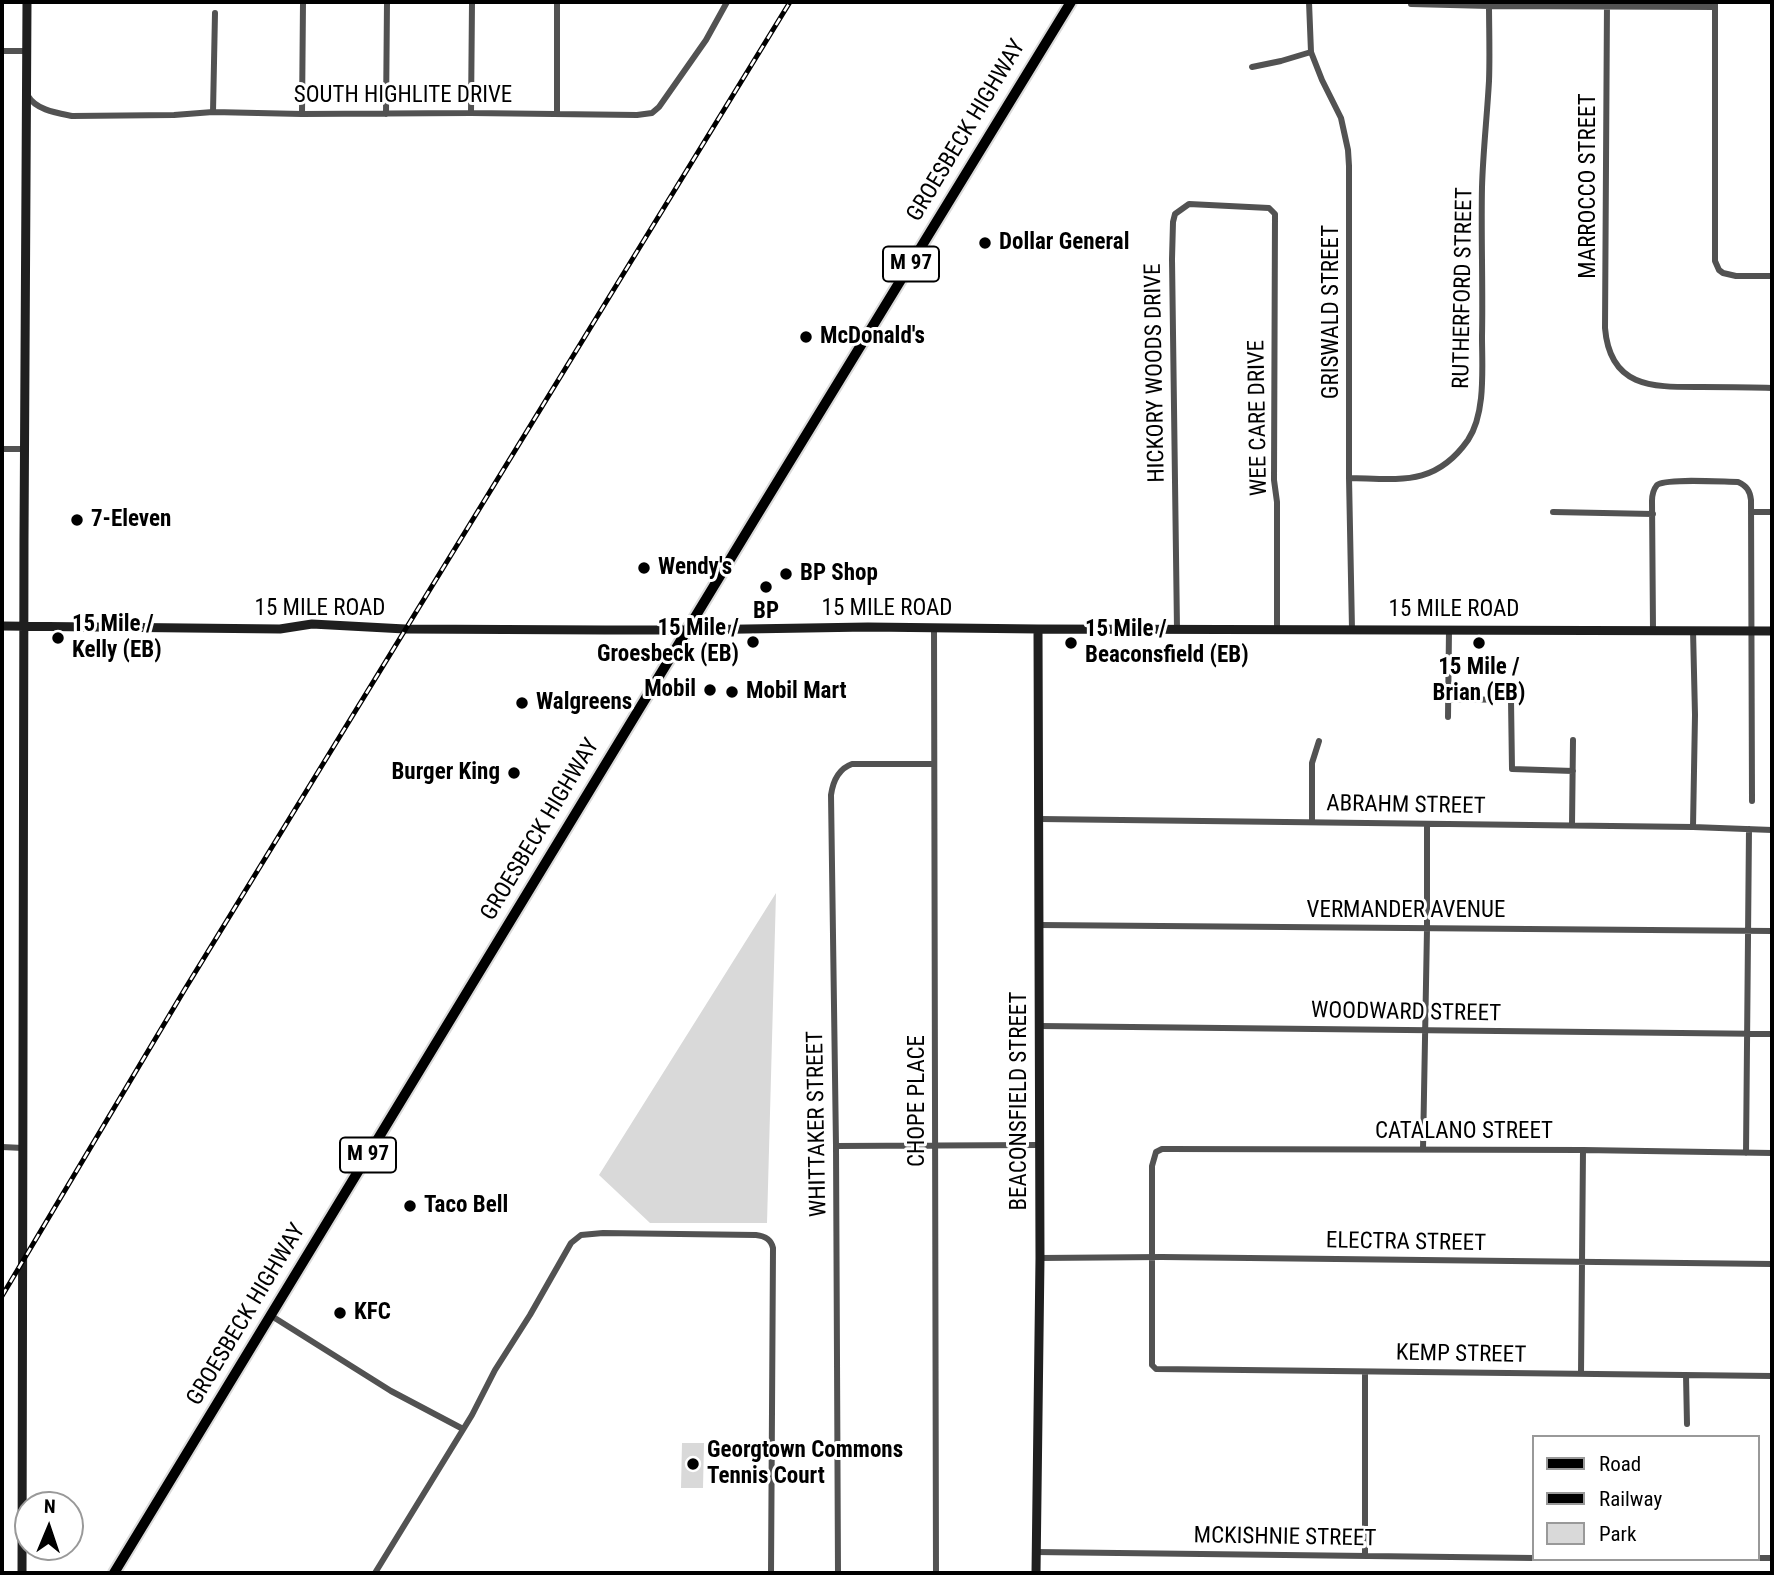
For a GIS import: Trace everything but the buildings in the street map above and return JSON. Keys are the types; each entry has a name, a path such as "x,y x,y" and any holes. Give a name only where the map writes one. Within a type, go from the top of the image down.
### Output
{"main road":[{"name":"GROESBECK HIGHWAY","path":"114,1573 1071,2"}],"street":[{"path":"22,1573 27,2"},
{"path":"302,114 303,2"},
{"path":"386,114 387,2"},
{"path":"471,113 472,2"},
{"path":"557,2 557,114"},
{"name":"SOUTH HIGHLITE DRIVE","path":"27,94 32,103 72,116 213,112 652,113 666,98 706,40 727,2"},
{"name":"GRISWALD STREET","path":"1308,2 1311,52 1341,118 1348,150 1352,629"},
{"path":"1411,4 1715,5 1716,266 1723,273 1736,276 1772,276"},
{"name":"RUTHERFORD STREET","path":"1349,478 1405,480 1430,473 1445,464 1466,442 1478,419 1482,374 1483,151 1489,80 1489,4"},
{"name":"MARROCCO STREET","path":"1607,4 1605,328 1608,349 1619,368 1638,382 1654,386 1772,387"},
{"path":"213,112 215,13"},
{"path":"2,51 28,51"},
{"path":"1252,66 1311,52"},
{"name":"HICKORY WOODS DRIVE","path":"1177,629 1172,222 1175,214 1189,204 1269,208"},
{"name":"WEE CARE DRIVE","path":"1269,208 1275,214 1274,480 1278,502 1277,629"},
{"path":"2,449 25,449"},
{"path":"1653,630 1655,487 1667,481 1742,484 1750,492 1751,512 1752,801"},
{"path":"1553,512 1653,513"},
{"path":"1751,512 1772,512"},
{"name":"15 MILE ROAD","path":"2,626 280,629 312,624 405,629 687,630 867,627 1772,631"},
{"name":"CHOPE PLACE","path":"934,628 936,1573"},
{"name":"BEACONSFIELD STREET","path":"1036,1573 1040,1258 1038,629"},
{"path":"1448,630 1448,718"},
{"path":"1693,630 1693,827"},
{"path":"1448,699 1511,700 1512,769 1573,771"},
{"path":"1572,825 1573,740"},
{"path":"1312,822 1312,764 1319,741"},
{"name":"WHITTAKER STREET","path":"838,1573 832,787 842,769 852,764 933,764"},
{"name":"ABRAHM STREET","path":"1040,819 1772,830"},
{"path":"1423,1149 1427,824"},
{"path":"1746,1153 1749,829"},
{"name":"VERMANDER AVENUE","path":"1039,925 1772,931"},
{"name":"WOODWARD STREET","path":"1040,1026 1772,1034"},
{"path":"836,1146 1039,1145"},
{"path":"2,1147 23,1148"},
{"name":"CATALANO STREET","path":"1153,1257 1152,1166 1156,1152 1162,1149 1772,1153"},
{"path":"1581,1374 1583,1150"},
{"path":"375,1573 472,1415 495,1370 571,1243 586,1234 603,1233 756,1235 770,1240 774,1248 771,1573"},
{"name":"KEMP STREET","path":"1153,1257 1152,1365 1156,1369 1772,1376"},
{"name":"ELECTRA STREET","path":"1040,1258 1772,1264"},
{"path":"270,1315 391,1391 463,1429"},
{"path":"1365,1372 1365,1556"},
{"path":"1686,1375 1687,1423"},
{"name":"MCKISHNIE STREET","path":"1035,1552 1532,1558"}],"green space":[{"path":"776,893 767,1223 650,1223 599,1175"},
{"name":"Georgtown Commons Tennis Court","path":"682,1443 704,1443 703,1488 681,1488"}],"railway":[{"path":"2,1296 185,989 790,2"}],"place":[{"name":"Dollar General","path":"985,243"},
{"name":"McDonald's","path":"806,337"},
{"name":"7-Eleven","path":"77,520"},
{"name":"Wendy's","path":"644,568"},
{"name":"BP Shop","path":"786,574"},
{"name":"BP","path":"766,587"},
{"name":"15 Mile / Kelly (EB)","path":"58,638"},
{"name":"15 Mile / Groesbeck (EB)","path":"753,642"},
{"name":"15 Mile / Beaconsfield (EB)","path":"1071,643"},
{"name":"15 Mile / Brian (EB)","path":"1479,643"},
{"name":"Mobil","path":"710,690"},
{"name":"Mobil Mart","path":"732,692"},
{"name":"Walgreens","path":"522,703"},
{"name":"Burger King","path":"514,773"},
{"name":"Taco Bell","path":"410,1206"},
{"name":"KFC","path":"340,1313"},
{"name":"Georgtown Commons Tennis Court","path":"693,1464"}]}
